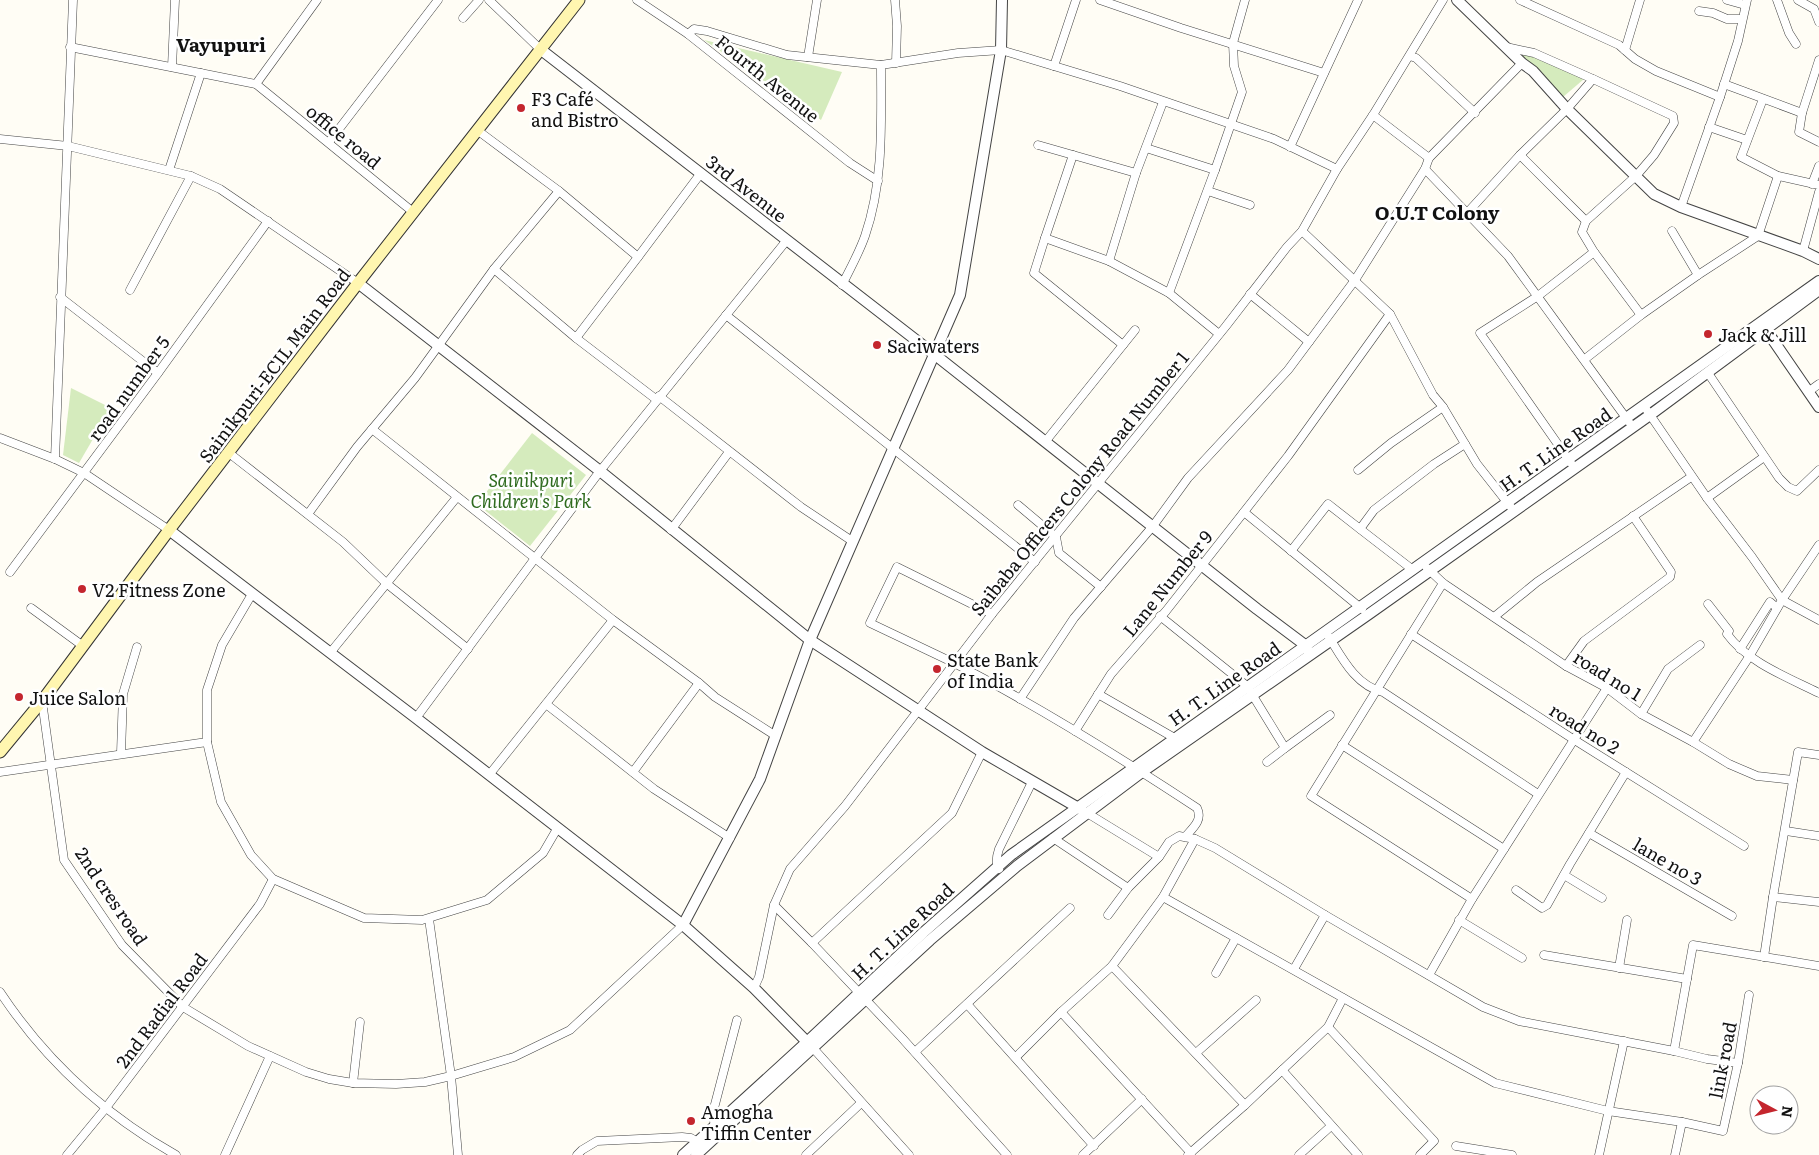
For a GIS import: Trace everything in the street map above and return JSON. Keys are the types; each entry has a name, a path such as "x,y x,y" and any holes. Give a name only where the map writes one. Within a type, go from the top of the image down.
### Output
{"main road":[{"name":"Sainikpuri-ECIL Main Road","path":"0,752 42,701 169,530 358,283 579,0"}],"street":[{"path":"55,458 73,0"},
{"path":"172,67 175,0"},
{"path":"70,47 256,84 317,0"},
{"path":"329,142 438,0"},
{"path":"462,18 479,0"},
{"path":"489,0 540,50"},
{"name":"Fourth Avenue","path":"637,0 688,34 850,163 878,180"},
{"path":"808,57 817,0"},
{"path":"895,0 897,26 896,63"},
{"path":"683,925 760,779 810,640 960,295 1001,50 1002,0"},
{"path":"1054,66 1076,0"},
{"path":"1100,0 1181,28 1324,73"},
{"path":"1170,293 1242,92 1234,66 1233,43 1245,0"},
{"path":"1290,147 1358,0"},
{"name":"Saibaba Officers Colony Road Number 1","path":"754,988 759,977 774,906 790,869 845,806 953,663 1099,484 1287,247 1302,231 1337,169 1373,115 1443,0"},
{"path":"1457,0 1532,71 1567,109 1654,194 1681,207 1803,251 1819,259"},
{"path":"1520,0 1619,45 1634,59 1656,71 1720,97"},
{"path":"1538,8 1541,0"},
{"path":"1625,50 1640,0"},
{"path":"1681,207 1738,41 1746,3 1727,0"},
{"path":"1777,0 1789,33 1796,44"},
{"path":"1798,0 1814,9 1819,22"},
{"path":"1699,11 1727,19 1742,19"},
{"path":"688,34 694,29 707,31 787,55 881,65 958,53 1001,50 1120,86 1274,139 1337,169"},
{"path":"1506,47 1534,53 1673,116 1674,122 1654,155 1636,176 1586,222 1582,232 1594,252 1642,315"},
{"name":"3rd Avenue","path":"540,50 702,173 842,285 934,354 1308,649"},
{"path":"1410,56 1416,58 1475,113"},
{"path":"1819,60 1802,113 1799,132 1819,142"},
{"path":"1020,699 1074,618 1153,526 1188,478 1288,370 1355,280 1425,169 1429,158 1522,63"},
{"path":"842,285 865,236 878,180 881,152 881,65"},
{"path":"170,170 201,73"},
{"path":"1468,212 1567,109 1593,79"},
{"name":"office road","path":"256,84 413,212"},
{"path":"1724,84 1802,113"},
{"path":"1763,99 1742,157 1778,176 1816,185 1819,166"},
{"path":"1109,261 1136,173 1163,102"},
{"path":"1373,115 1429,158"},
{"path":"1709,127 1747,140"},
{"path":"477,130 559,191 638,257"},
{"path":"0,139 68,146 170,170 191,176 220,189 358,283 600,471 810,640 982,752 1078,807 1159,857"},
{"path":"1038,145 1136,173"},
{"path":"1146,148 1215,170"},
{"path":"1073,155 1034,273 1124,346"},
{"path":"1520,156 1586,222"},
{"path":"1425,169 1508,256 1585,359 1632,428"},
{"path":"576,338 702,173"},
{"path":"130,290 191,176"},
{"path":"1585,359 1698,275 1758,236 1778,176"},
{"path":"308,514 372,429 414,378 494,269 559,191"},
{"path":"1208,191 1250,204"},
{"path":"1803,251 1819,192"},
{"name":"road number 5","path":"10,572 158,374 268,220"},
{"path":"1302,231 1390,314 1433,396 1443,407 1477,464 1511,507"},
{"path":"1672,231 1698,275"},
{"path":"1045,238 1109,261 1170,293 1219,334"},
{"path":"416,718 600,471 786,240"},
{"path":"1575,469 1480,333 1538,296 1594,252"},
{"path":"494,269 576,338 801,507 852,541"},
{"name":"H. T. Line Road","path":"1328,635 1369,614 1426,567 1511,507 1575,469 1632,428 1708,373 1819,281"},
{"name":"H. T. Line Road","path":"1511,507 1568,459 1700,364 1764,326 1819,290"},
{"path":"1250,294 1309,342"},
{"path":"60,297 158,374"},
{"name":"Lane Number 9","path":"1075,731 1111,674 1202,566 1288,456 1390,314"},
{"path":"726,315 1035,562"},
{"path":"1764,326 1819,407"},
{"path":"1045,442 1135,330"},
{"path":"1708,373 1764,457 1788,487 1797,491 1819,470"},
{"path":"1808,392 1819,384"},
{"path":"1644,406 1692,477 1782,600 1819,620"},
{"path":"1358,470 1391,443 1443,407"},
{"path":"372,429 613,620 716,697 776,736"},
{"path":"0,438 55,458 84,474 169,530 683,925 754,988 810,1045 909,1155"},
{"path":"1360,529 1374,510 1434,464 1465,444"},
{"path":"671,530 729,452"},
{"path":"229,453 308,514 342,542 386,583 468,649"},
{"path":"1707,498 1764,457"},
{"path":"1494,617 1538,582 1692,477"},
{"path":"330,653 457,498"},
{"path":"1291,551 1328,504 1413,570"},
{"path":"1018,505 1056,537 1059,552 1101,588"},
{"path":"1244,512 1369,614"},
{"path":"1566,666 1584,641 1671,575 1633,516"},
{"path":"1693,742 1749,657 1782,600 1819,546"},
{"path":"992,614 897,566 870,623 953,663 1020,699 1138,769 1196,808 1200,814 1199,820 1185,837"},
{"name":"H. T. Line Road","path":"862,997 924,932 997,866 1078,807 1138,769 1328,635 1359,607 1413,570 1426,567"},
{"name":"road no 1","path":"1426,567 1443,583 1566,666 1607,688 1641,714 1749,774 1793,780"},
{"path":"1443,583 1311,796 1472,900"},
{"path":"252,594 222,645 208,690 207,742 221,802 251,855 273,879 364,918 429,919 487,900 543,854 557,828"},
{"path":"1740,649 1770,602 1777,608"},
{"path":"1708,604 1729,631 1726,634 1734,645 1749,657 1819,693"},
{"path":"31,608 83,646"},
{"path":"1160,616 1250,690 1285,748"},
{"path":"489,775 613,620"},
{"name":"road no 2","path":"1410,634 1744,846"},
{"path":"1328,635 1354,676 1376,690 1383,692 1538,794"},
{"path":"1641,714 1668,669 1700,645"},
{"path":"121,753 123,694 137,647"},
{"path":"633,772 699,684"},
{"path":"1429,975 1459,920 1607,688"},
{"path":"1098,694 1179,740"},
{"name":"2nd cres road","path":"42,701 64,860 122,945 183,1007 248,1046 314,1074 353,1083 396,1084 425,1082 514,1057 570,1030 683,925"},
{"path":"546,704 654,789 730,838"},
{"path":"1267,762 1330,716"},
{"path":"0,772 207,742"},
{"path":"1342,745 1504,849"},
{"path":"812,943 952,814 982,752"},
{"path":"1764,957 1798,752 1819,755"},
{"name":"H. T. Line Road","path":"683,1155 701,1144 716,1131 862,997 1004,877 1086,813 1138,769"},
{"path":"1516,890 1542,908 1545,907 1626,772"},
{"path":"1004,877 997,866 999,849 1032,782"},
{"path":"1786,831 1819,836"},
{"name":"lane no 3","path":"1589,833 1732,916"},
{"path":"1108,915 1128,888 1159,857 1169,842 1179,836 1195,839 1237,861 1325,915 1483,1007 1519,1021 1674,1051 1707,1060 1738,1063"},
{"path":"1052,838 1128,888"},
{"path":"1016,1057 1061,1012 1112,966 1163,897 1195,839"},
{"path":"1564,875 1602,898"},
{"name":"2nd Radial Road","path":"67,1155 105,1109 260,904 273,879"},
{"path":"1163,897 1495,1083 1608,1111 1682,1122 1675,1155"},
{"path":"1773,897 1819,902"},
{"path":"774,906 812,943 914,1052 1007,1155"},
{"path":"914,1052 1070,908"},
{"path":"1294,969 1325,915"},
{"path":"429,919 451,1076 458,1155"},
{"path":"1459,920 1522,958"},
{"path":"1619,968 1627,920"},
{"path":"1216,973 1236,938"},
{"path":"1674,1051 1693,945 1819,966"},
{"path":"1544,954 1687,979"},
{"path":"1112,966 1245,1105"},
{"path":"0,992 33,1037 78,1086 105,1109 176,1155"},
{"name":"link road","path":"1682,1122 1723,1131 1738,1063 1749,995"},
{"path":"1061,1012 1142,1099 1189,1154 1245,1105 1328,1027 1343,998"},
{"path":"1196,1053 1256,1000"},
{"path":"967,1004 1094,1146"},
{"path":"716,1131 714,1112 736,1020"},
{"path":"353,1083 360,1022"},
{"path":"1328,1027 1434,1141 1420,1155"},
{"path":"1599,1155 1624,1041"},
{"path":"225,1155 270,1056"},
{"path":"1282,1070 1358,1155"},
{"path":"1083,1155 1142,1099"},
{"path":"808,1154 861,1103"},
{"path":"1299,1155 1331,1126"},
{"path":"577,1155 597,1141 682,1137 691,1138 701,1144"},
{"name":"H. T. Line Road","path":"696,1155 701,1144"},
{"path":"1456,1146 1483,1152 1512,1155"}],"green space":[{"path":"704,40 842,72 821,120"},
{"path":"1521,54 1533,57 1584,79 1563,97"},
{"path":"71,388 111,408 79,463 63,455"},
{"name":"Sainikpuri Children's Park","path":"532,433 586,475 530,546 477,504"}],"place":[{"name":"F3 Café and Bistro","path":"521,108"},
{"name":"Jack & Jill","path":"1708,334"},
{"name":"Saciwaters","path":"877,345"},
{"name":"V2 Fitness Zone","path":"82,589"},
{"name":"State Bank of India","path":"937,669"},
{"name":"Juice Salon","path":"19,697"},
{"name":"Amogha Tiffin Center","path":"691,1121"}],"district":[{"name":"Vayupuri","path":"221,44"},
{"name":"O.U.T Colony","path":"1437,212"}]}
